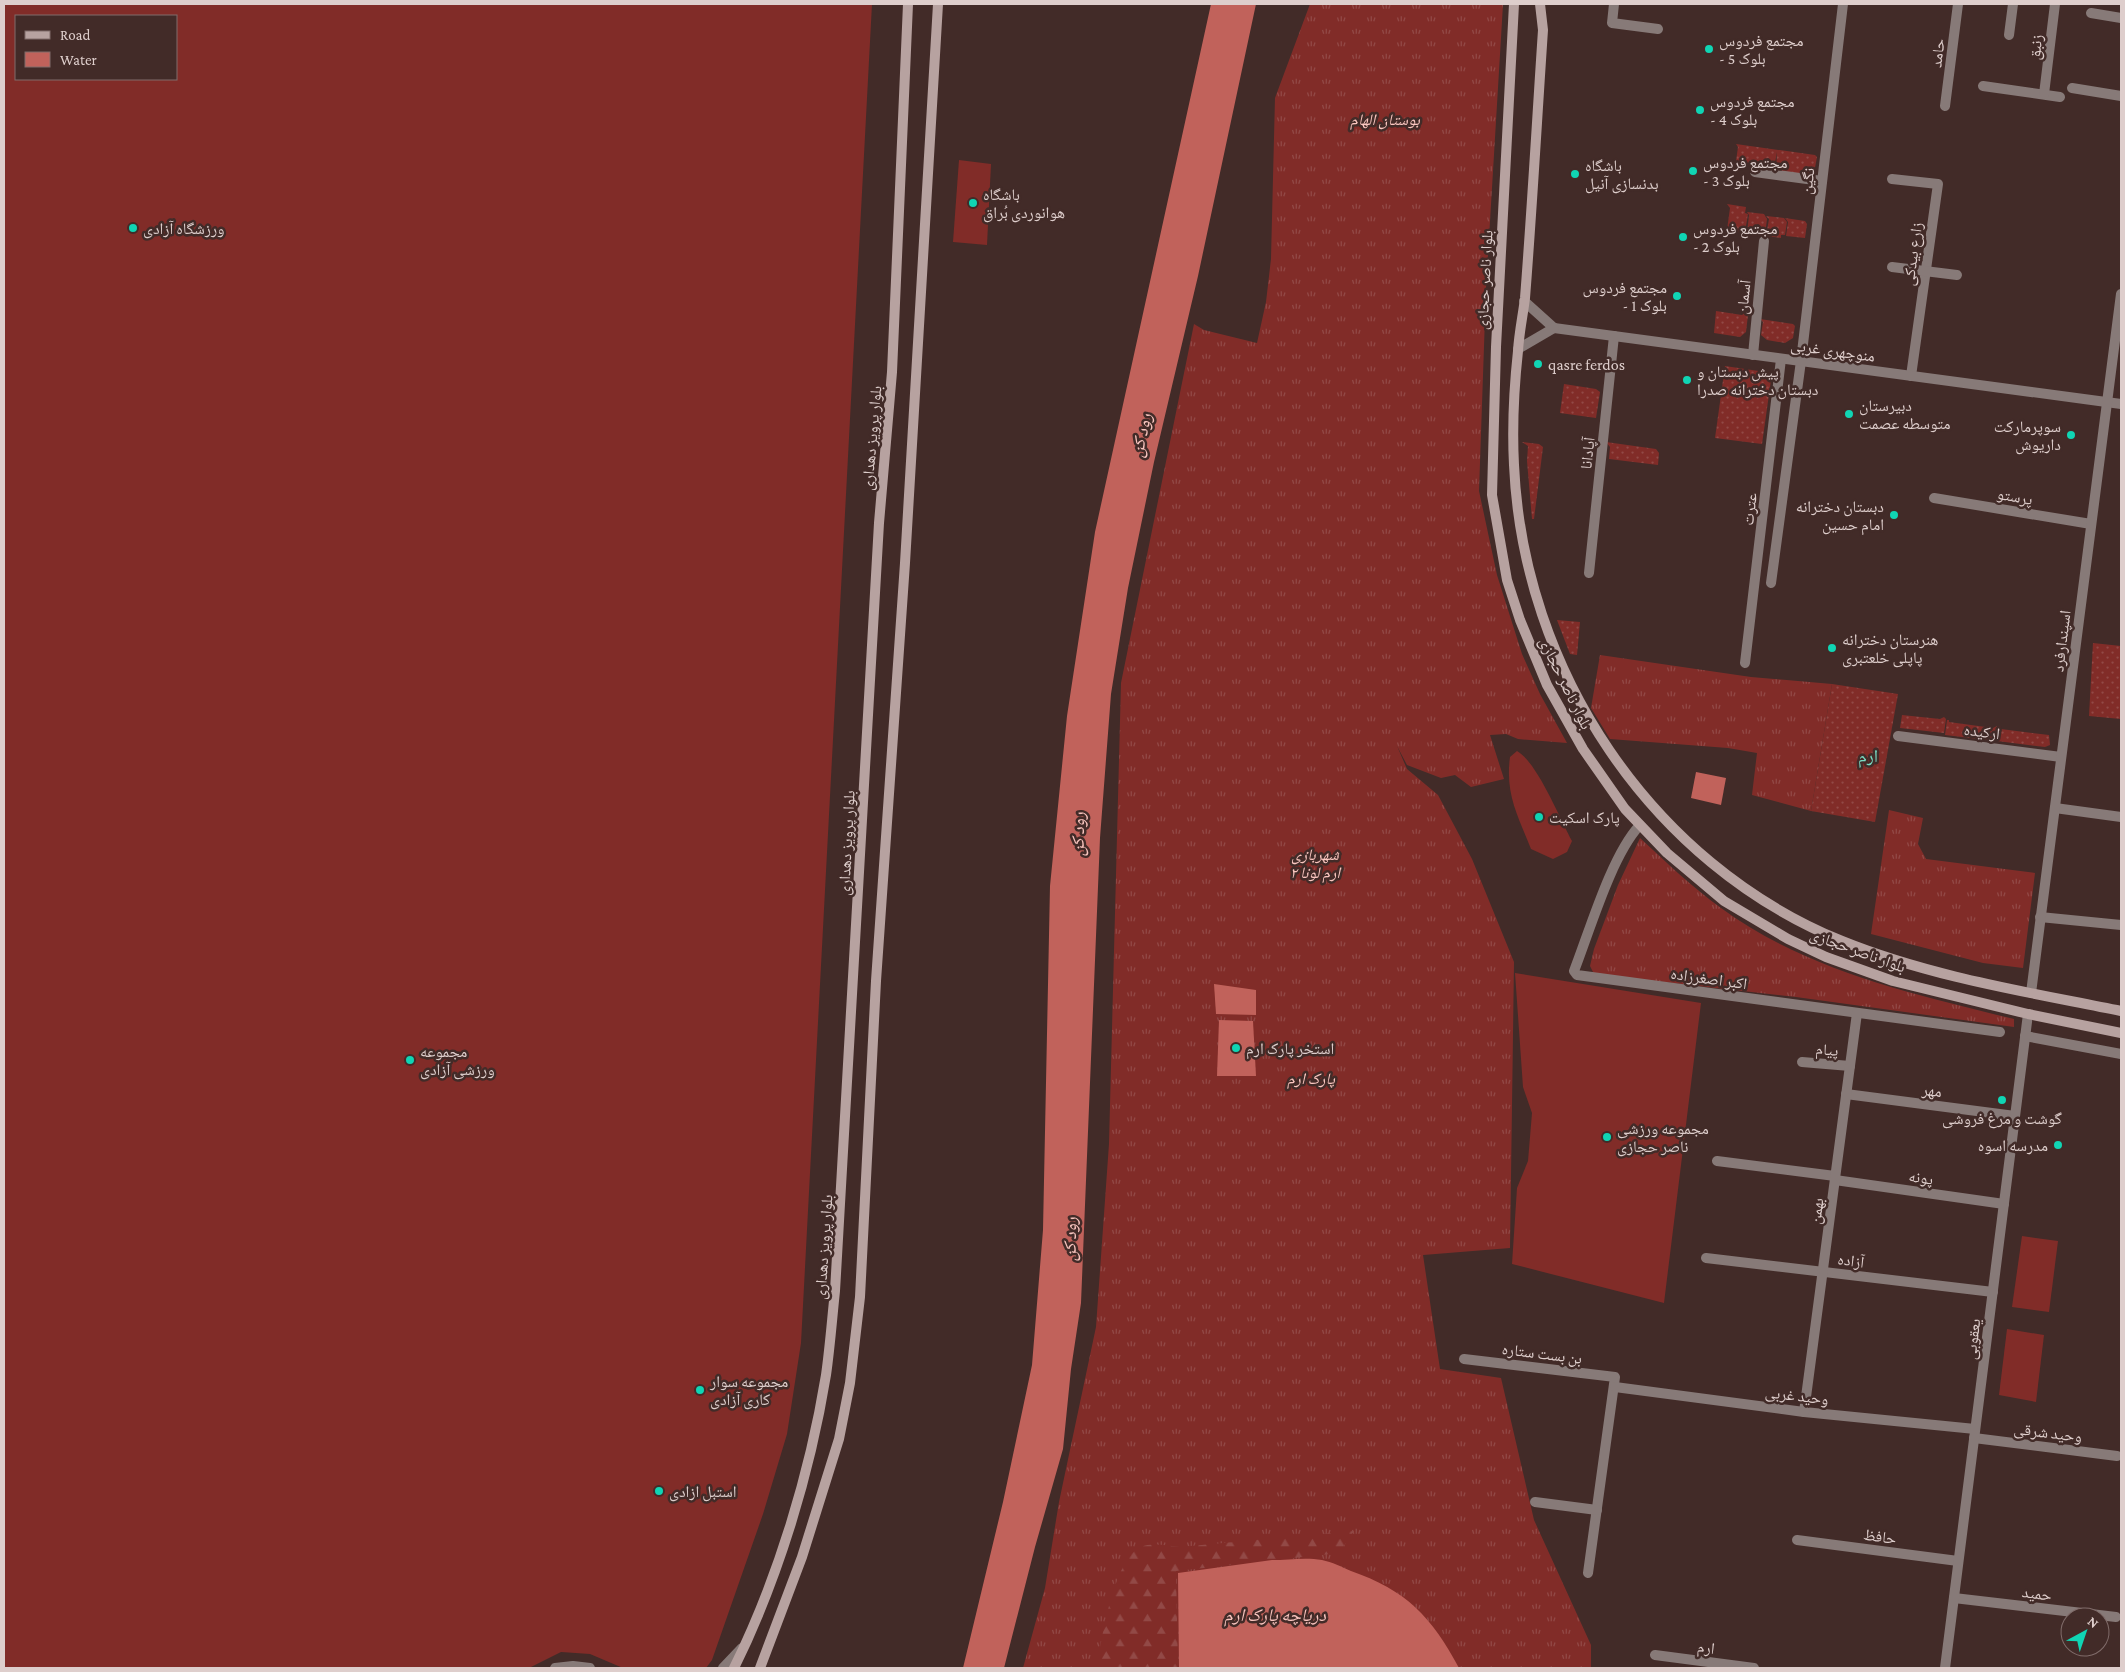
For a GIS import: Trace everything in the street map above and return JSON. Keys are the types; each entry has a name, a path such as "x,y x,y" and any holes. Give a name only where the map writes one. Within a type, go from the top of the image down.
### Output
{"main road":[{"name":"بلوار پرویز دهداری","path":"734,1668 746,1644 770,1584 798,1498 826,1374 836,1291 879,523 892,372 908,4"},
{"path":"760,1668 802,1557 839,1439 850,1382 860,1297 876,981 905,563 938,4"},
{"name":"بلوار ناصر حجازی","path":"1514,4 1496,346 1492,495 1499,541 1512,596 1547,685 1583,749 1625,809 1667,854 1724,901 1766,928 1800,946 1893,981 2028,1014 2121,1033"},
{"name":"بلوار ناصر حجازی","path":"1540,4 1542,30 1524,301 1518,349 1514,464 1519,520 1530,573 1547,634 1591,724 1636,788 1668,824 1718,868 1754,894 1799,921 1840,940 1888,958 1939,972 2121,1011"}],"street":[{"path":"1614,4 1612,23 1658,29"},
{"name":"نگین","path":"1771,582 1843,4"},
{"name":"حامد","path":"1945,106 1958,4"},
{"path":"2009,35 2013,4"},
{"name":"زنبق","path":"2044,94 2056,4"},
{"path":"2091,13 2121,18"},
{"path":"1983,86 2060,97"},
{"path":"2072,88 2121,96"},
{"path":"1755,172 1822,181"},
{"name":"زارع بیدکی","path":"1892,179 1938,184 1911,376"},
{"name":"آسمان","path":"1752,355 1764,241"},
{"path":"1892,267 1956,275"},
{"name":"اسپندارفرد","path":"2031,992 2121,294"},
{"path":"1518,349 1554,328 1524,301"},
{"name":"منوچهری غربی","path":"1554,328 2121,404"},
{"name":"آپادانا","path":"1589,573 1614,336"},
{"name":"عترت","path":"1745,663 1781,359"},
{"name":"پرستو","path":"1934,498 2091,524"},
{"name":"ارکیده","path":"1898,736 2061,757"},
{"path":"2055,808 2121,817"},
{"name":"اکبر اصغرزاده","path":"1639,826 1623,848 1608,882 1575,973 1857,1014 2000,1032"},
{"path":"2040,917 2121,925"},
{"name":"بهمن","path":"1804,1412 1857,1014"},
{"name":"یعقوبی","path":"1945,1668 2028,1014"},
{"path":"2025,1036 2121,1054"},
{"name":"پیام","path":"1802,1062 1850,1066"},
{"name":"مهر","path":"1846,1094 2015,1116"},
{"name":"پونه","path":"1717,1161 2004,1204"},
{"name":"آزاده","path":"1706,1258 1993,1292"},
{"name":"بن بست ستاره","path":"1464,1359 1615,1382"},
{"path":"1588,1573 1615,1382"},
{"name":"وحید غربی","path":"1615,1382 1804,1412 1975,1433"},
{"name":"وحید شرقی","path":"1975,1433 2117,1456"},
{"path":"1536,1502 1597,1510"},
{"name":"حافظ","path":"1797,1540 1958,1562"},
{"name":"حمید","path":"1954,1598 2116,1618"},
{"path":"723,1668 746,1644"},
{"name":"ارم","path":"1656,1656 1754,1668"},
{"path":"555,1668 574,1666 590,1668"}],"green space":[{"name":"مجموعه ورزشی آزادی","path":"4,4 872,4 801,1343 787,1434 763,1514 712,1660 706,1668 623,1668 590,1654 561,1652 529,1668 4,1668"},
{"name":"پارک ارم","path":"1310,4 1503,4 1486,288 1479,491 1497,575 1522,654 1540,694 1567,743 1518,739 1506,734 1490,735 1504,779 1471,787 1455,775 1441,778 1407,765 1397,746 1407,769 1438,795 1472,859 1514,962 1510,1248 1423,1255 1440,1369 1501,1378 1534,1520 1591,1645 1591,1668 1023,1668 1045,1588 1059,1502 1096,1327 1109,1144 1121,683 1194,324 1204,330 1257,343 1266,302 1271,259 1275,98"},
{"path":"1736,144 1815,155 1817,157 1814,173 1811,177 1776,171 1777,152 1774,168 1736,161 1738,147"},
{"name":"باشگاه هوانوردی بُراق","path":"959,160 991,164 987,245 953,242"},
{"path":"1727,204 1746,207 1745,213 1748,214 1745,232 1727,230 1730,208"},
{"path":"1747,212 1764,214 1767,219 1765,235 1747,233 1749,215"},
{"path":"1766,216 1784,218 1787,222 1785,235 1781,235 1781,238 1766,236 1769,219"},
{"path":"1785,218 1805,221 1807,224 1805,238 1786,236 1788,222"},
{"path":"1716,311 1742,315 1746,312 1748,315 1746,332 1740,337 1714,333"},
{"path":"1760,319 1793,324 1795,326 1793,338 1785,343 1767,340 1761,335 1763,322"},
{"path":"1725,366 1772,373 1762,444 1715,438"},
{"path":"1564,384 1596,389 1600,392 1596,418 1560,413"},
{"path":"1522,442 1539,444 1543,447 1534,519 1532,519 1527,461 1528,446"},
{"path":"1606,442 1656,449 1659,453 1658,465 1609,459 1610,447"},
{"path":"1557,620 1580,622 1577,655 1570,654"},
{"path":"2093,643 2121,646 2121,719 2089,716"},
{"path":"1600,655 1751,677 1832,684 1811,811 1752,795 1757,753 1728,748 1610,739 1591,708"},
{"path":"1832,684 1898,694 1875,822 1811,811"},
{"path":"1902,715 1940,719 1944,717 1946,719 1944,733 1900,728"},
{"path":"1947,720 1949,722 1993,728 1997,726 1996,741 1945,735"},
{"path":"1998,726 2001,729 2049,735 2050,745 2045,747 1997,741"},
{"name":"پارک اسکیت","path":"1517,751 1525,757 1548,792 1572,841 1567,852 1553,859 1531,849 1517,815 1511,794 1509,770 1510,757"},
{"path":"1889,810 1923,818 1918,844 1926,859 2035,873 2023,968 1983,963 1871,934"},
{"path":"1640,838 1710,900 1754,930 1789,948 1862,978 1900,990 2014,1019 2014,1027 1796,997 1594,974 1590,966 1594,949 1618,885"},
{"name":"مجموعه ورزشی ناصر حجازی","path":"1515,973 1701,1003 1664,1303 1512,1264 1517,1188 1528,1161 1532,1113 1523,1087"},
{"path":"2022,1236 2058,1241 2049,1312 2012,1307"},
{"path":"2007,1329 2044,1335 2036,1402 1999,1395"},
{"path":"1354,1531 1339,1553 1176,1571 1178,1668 1097,1668 1110,1602 1116,1583 1123,1567 1132,1554 1141,1547 1155,1545 1180,1547"}],"water":[{"name":"رود کن","path":"1211,4 1256,4 1198,276 1154,462 1128,588 1111,694 1100,838 1081,1303 1071,1369 1063,1449 1035,1547 1004,1668 963,1668 1003,1502 1032,1365 1043,1230 1050,886 1067,716 1095,532"},
{"path":"1696,772 1726,778 1721,805 1691,798"},
{"path":"1214,984 1256,990 1256,1015 1216,1014"},
{"name":"استخر پارک ارم","path":"1219,1020 1253,1021 1256,1076 1217,1076"},
{"name":"دریاچه پارک ارم","path":"1272,1560 1322,1560 1387,1587 1416,1608 1427,1620 1449,1650 1459,1668 1179,1668 1178,1573"}],"place":[{"name":"مجتمع فردوس - بلوک 5","path":"1709,49"},
{"name":"مجتمع فردوس - بلوک 4","path":"1700,110"},
{"name":"مجتمع فردوس - بلوک 3","path":"1693,171"},
{"name":"باشگاه بدنسازی آنیل","path":"1575,174"},
{"name":"باشگاه هوانوردی بُراق","path":"973,203"},
{"name":"ورزشگاه آزادی","path":"133,228"},
{"name":"مجتمع فردوس - بلوک 2","path":"1683,237"},
{"name":"مجتمع فردوس - بلوک 1","path":"1677,296"},
{"name":"qasre ferdos","path":"1538,364"},
{"name":"پیش دبستان و دبستان دخترانه صدرا","path":"1687,380"},
{"name":"دبیرستان متوسطه عصمت","path":"1849,414"},
{"name":"سوپرمارکت داریوش","path":"2071,435"},
{"name":"دبستان دخترانه امام حسین","path":"1894,515"},
{"name":"هنرستان دخترانه پاپلی خلعتبری","path":"1832,648"},
{"name":"پارک اسکیت","path":"1539,817"},
{"name":"استخر پارک ارم","path":"1236,1048"},
{"name":"مجموعه ورزشی آزادی","path":"410,1060"},
{"name":"گوشت و مرغ فروشی","path":"2002,1100"},
{"name":"مجموعه ورزشی ناصر حجازی","path":"1607,1137"},
{"name":"مدرسه اسوه","path":"2058,1145"},
{"name":"مجموعه سوار کاری آزادی","path":"700,1390"},
{"name":"استبل ازادی","path":"659,1491"}],"district":[{"name":"ارم","path":"1868,756"}],"park label":[{"name":"بوستان الهام","path":"1385,119"},
{"name":"شهربازی ارم لونا ۲","path":"1315,863"}]}
